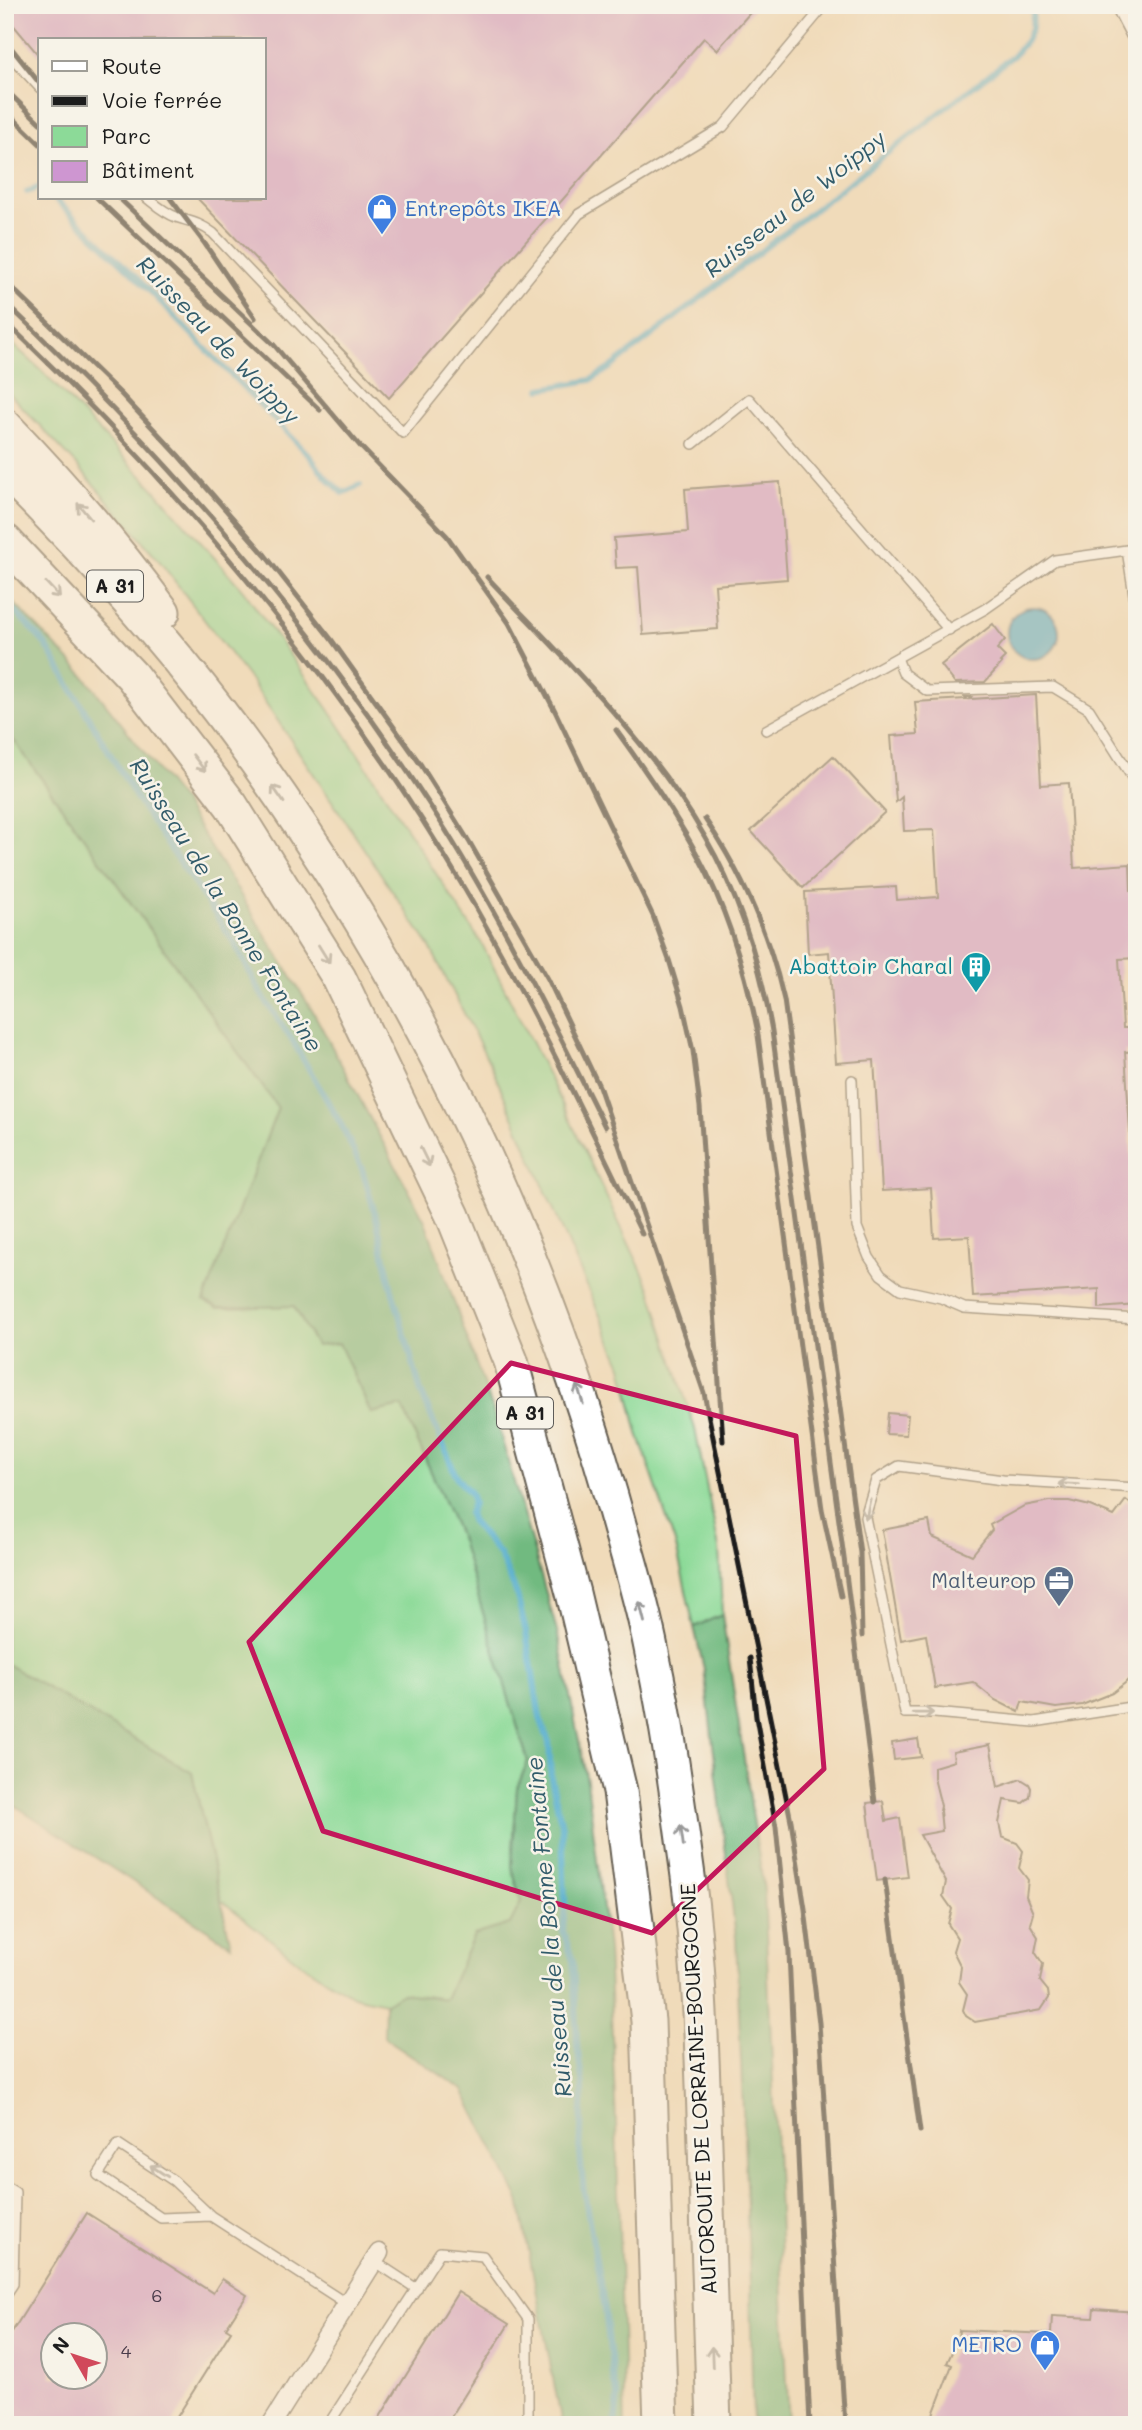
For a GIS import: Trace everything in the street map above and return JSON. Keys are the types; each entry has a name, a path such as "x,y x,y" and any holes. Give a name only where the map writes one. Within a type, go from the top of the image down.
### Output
{"highway":[{"path":"5,426 56,478 131,567 188,646 217,709"},
{"name":"AUTOROUTE DE LORRAINE-BOURGOGNE","path":"5,470 117,589 217,709 317,850 378,948 438,1056 520,1231 563,1343 601,1458 652,1653 671,1754 689,1882 698,1978 703,2078 714,2425"},
{"name":"A 31","path":"5,541 132,676 231,805 332,967 453,1216 511,1361 573,1593 620,1791 648,2021 662,2425"}],"street":[{"path":"1124,5 1137,32"},
{"path":"271,2425 377,2257"}],"lane":[{"path":"150,200 162,210 197,222 213,233 403,433 579,214 723,127 825,5"},
{"path":"5,50 38,86"},
{"path":"694,444 749,399 948,630"},
{"path":"766,730 985,609 1055,560 1132,549 1137,614"},
{"path":"898,658 903,673 927,691 1054,687 1089,709 1137,785"},
{"path":"852,1080 857,1227 869,1257 881,1275 900,1289 941,1298 964,1308 1137,1319"},
{"path":"1137,1488 1003,1480 898,1466 876,1480 865,1517 905,1713 1034,1722 1137,1706"},
{"path":"211,2216 161,2218 99,2175 118,2144 174,2181 211,2216 347,2304"},
{"path":"5,2186 15,2192 10,2249 13,2284 5,2297"},
{"path":"328,2425 440,2252 483,2256 528,2319 528,2425"},
{"path":"377,2257 417,2288"}],"highlighted area":[{"path":"511,1363 796,1436 824,1769 652,1933 323,1831 249,1642"}],"green space":[{"path":"5,337 42,371 154,489 243,590 328,708 482,944 650,1288 695,1429 719,1548 722,1615 694,1627 676,1546 638,1433 622,1366 491,1066 430,947 251,681 157,558 77,465 5,389"},
{"path":"5,594 80,671 183,802 315,1015 425,1221 495,1416 557,1631 587,1781 608,1948 625,2425 562,2425 519,2200 463,2090 384,2037 385,2003 403,1993 445,1999 474,1935 510,1924 521,1902 512,1866 517,1788 528,1761 460,1537 402,1406 371,1413 339,1343 316,1346 294,1306 218,1308 204,1301 278,1108 5,728"},
{"path":"5,728 278,1108 204,1301 218,1308 294,1306 316,1346 339,1343 371,1413 402,1406 460,1537 528,1761 517,1788 512,1866 521,1902 510,1924 474,1935 445,1999 403,1993 385,2003 353,1996 301,1964 221,1900 192,1773 5,1663"},
{"path":"722,1615 764,1890 789,2425 753,2425 736,1938 704,1669 694,1627"},
{"path":"5,1663 192,1773 231,1945 5,1799"}],"water":[{"path":"1033,607 1043,609 1051,615 1057,623 1057,643 1051,651 1043,657 1033,659 1023,657 1015,651 1009,643 1007,633 1009,623 1015,615 1023,609"}],"building":[{"name":"Entrepôts IKEA","path":"5,5 757,5 717,50 704,38 389,398 199,200 266,200 266,38 38,38 38,55 5,15"},
{"path":"780,482 787,579 715,585 718,629 643,635 638,567 616,568 614,538 688,532 685,489"},
{"path":"993,624 1005,640 997,649 1005,657 1000,662 1002,663 985,682 955,683 941,665"},
{"name":"Abattoir Charal","path":"1036,695 1041,785 1069,783 1074,868 1130,864 1131,891 1137,890 1137,958 1119,959 1123,1028 1129,1028 1130,1036 1137,1035 1137,1051 1125,1052 1137,1243 1137,1305 1099,1308 1099,1289 973,1297 969,1236 934,1238 931,1188 882,1191 874,1060 836,1063 829,952 808,954 805,892 896,887 897,900 938,897 934,830 904,831 902,797 896,802 891,736 918,734 915,702 967,699 965,697 972,697 970,699"},
{"path":"833,756 885,812 803,888 751,831"},
{"path":"888,1413 908,1415 906,1435 886,1434"},
{"path":"1126,1500 1137,1509 1137,1671 1125,1683 1112,1693 1082,1705 1056,1708 1022,1702 1019,1712 995,1700 973,1682 935,1688 926,1635 901,1640 882,1530 929,1521 932,1537 972,1555 992,1530 990,1525 1024,1506 1069,1501 1114,1516"},
{"path":"918,1739 921,1757 894,1760 892,1743"},
{"path":"990,1745 998,1787 1021,1779 1031,1788 1030,1797 1023,1803 1004,1800 999,1823 1002,1837 1017,1843 1023,1851 1019,1868 1028,1880 1026,1896 1033,1913 1030,1924 1038,1937 1035,1952 1043,1964 1040,1981 1048,1991 1049,1998 1041,2010 975,2022 966,2016 963,2010 967,1994 959,1982 961,1967 953,1951 957,1938 948,1924 952,1909 943,1896 946,1882 920,1835 942,1831 941,1806 934,1767 954,1761 953,1752"},
{"path":"883,1801 886,1821 900,1818 908,1877 877,1881 867,1803"},
{"path":"87,2213 213,2293 222,2279 247,2295 226,2328 231,2331 172,2425 5,2425 5,2343"},
{"path":"458,2292 509,2324 446,2425 375,2425"},
{"name":"METRO","path":"1094,2309 1137,2312 1137,2425 929,2425 952,2365 947,2363 958,2339 959,2330 1051,2334 1052,2316 1093,2318"}],"waterway":[{"name":"Ruisseau de Woippy","path":"541,389 591,380 610,368 1014,55 1026,41 1032,28 1033,13 1030,5"},
{"name":"Ruisseau de Woippy","path":"27,192 38,188"},
{"name":"Ruisseau de Woippy","path":"56,200 140,281 343,493 360,485"},
{"name":"Ruisseau de la Bonne Fontaine","path":"5,600 46,645 138,801 234,942 260,992 292,1040 342,1126 362,1169 421,1392 457,1478 470,1493 473,1503 469,1514 472,1522 499,1554 516,1592 526,1632 540,1718 549,1742 551,1778 562,1827 565,1901 563,1931 573,1961 577,2045 583,2087 580,2154 618,2397 615,2425"}],"railway":[{"path":"5,40 38,81"},
{"path":"5,89 38,121"},
{"path":"5,110 38,142"},
{"path":"99,200 320,410"},
{"path":"121,200 274,345 360,446 447,536 509,623 555,711 653,916 683,1006 693,1051 700,1107 723,1441"},
{"path":"172,200 255,318"},
{"path":"5,281 121,394 178,455 265,555 331,639 421,765 470,843 548,979 599,1086 704,1393 791,1821 819,2023 845,2425"},
{"path":"5,302 65,360 179,480 285,605 384,737 431,807 501,924 605,1127"},
{"path":"5,321 134,451 195,519 311,660 364,734 416,810 512,973 642,1234"},
{"path":"487,577 604,701 659,768 705,837 729,883 747,931 772,1031 875,1802"},
{"path":"616,730 680,824 698,856 726,918 747,984 757,1028 822,1509 841,1596"},
{"path":"705,819 743,883 771,952 784,1000 860,1553 862,1636"},
{"path":"750,1658 756,1717 776,1827 789,1953 810,2425"},
{"path":"885,1880 920,2131"}],"place":[{"name":"Entrepôts IKEA","path":"382,236"},
{"name":"Abattoir Charal","path":"976,994"},
{"name":"Malteurop","path":"1059,1608"},
{"name":"METRO","path":"1045,2372"}]}
